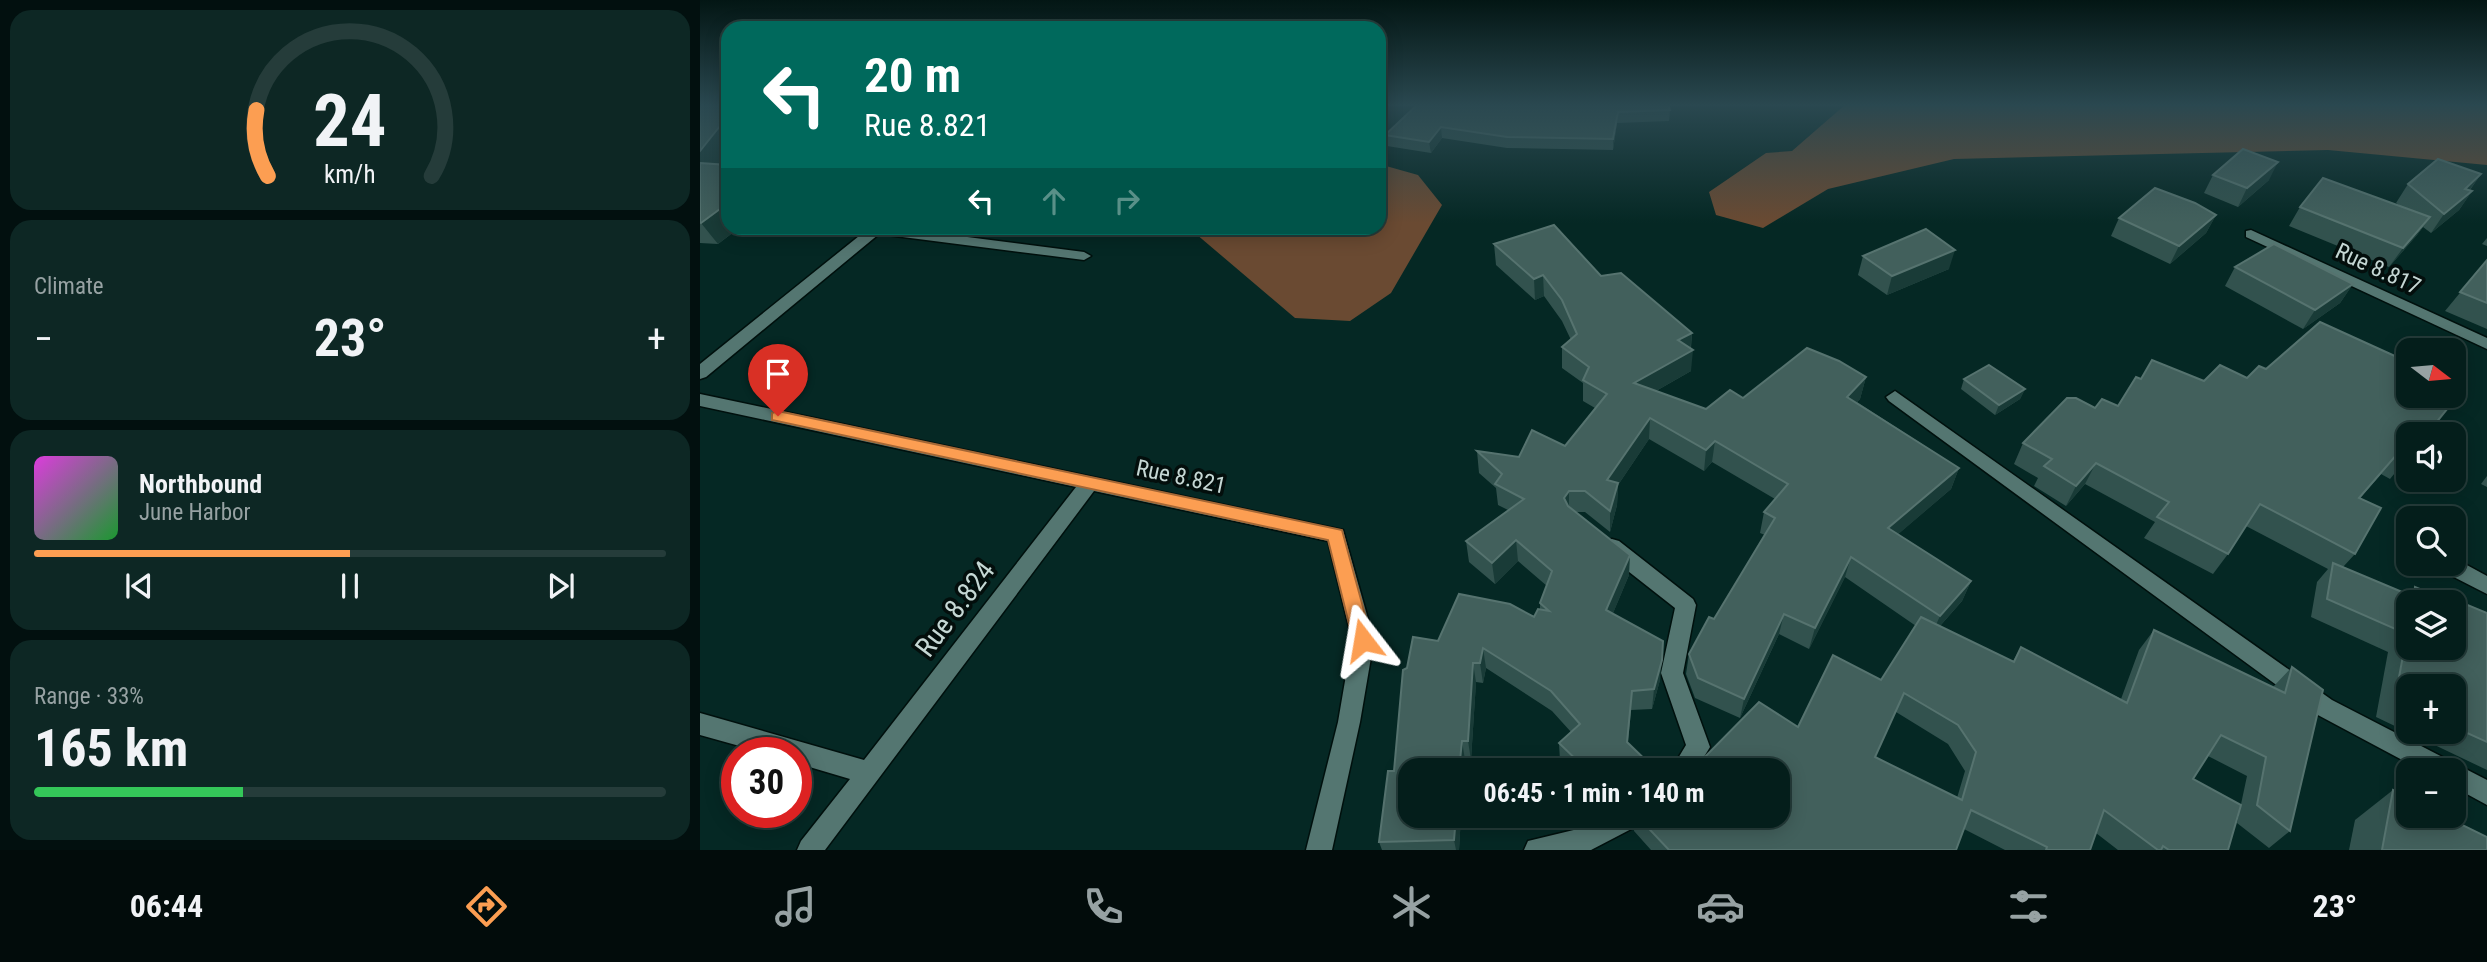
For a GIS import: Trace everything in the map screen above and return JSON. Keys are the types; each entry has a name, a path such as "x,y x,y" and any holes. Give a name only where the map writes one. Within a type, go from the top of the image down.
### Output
{"street":[{"name":"Rue 8.817","path":"2251,234 2487,344"},
{"path":"700,373 869,235"},
{"path":"921,235 1084,257"},
{"path":"1895,397 2324,707 2421,758"},
{"name":"Rue 8.821","path":"700,400 1336,535 1363,640 1349,722 1319,850"},
{"name":"Rue 8.824","path":"810,850 1090,482"},
{"path":"1598,537 1686,605 1672,673 1698,747 1691,758"},
{"path":"2466,575 2487,586"},
{"path":"700,724 869,773"},
{"path":"2466,782 2487,793"},
{"path":"1538,850 1585,840 1608,828"}],"shaded area":[{"path":"1800,144 2487,144 2487,165 2328,150 1954,159 1828,189 1763,228 1716,215 1709,192 1766,153 1792,151"},
{"path":"1386,166 1418,175 1442,205 1391,293 1350,321 1295,318 1197,235 1386,235"}],"building":[{"path":"2243,149 2278,162 2247,188 2213,175"},
{"path":"2438,159 2481,174 2465,189 2472,191 2444,214 2408,184"},
{"path":"700,163 721,164 721,208 700,222"},
{"path":"2323,178 2430,217 2403,248 2300,207"},
{"path":"2155,188 2195,203 2216,215 2179,246 2119,218"},
{"path":"1554,225 1601,276 1621,273 1692,333 1678,340 1693,350 1634,383 1706,409 1730,390 1743,398 1807,348 1839,361 1866,377 1847,397 1959,468 1888,528 1971,581 1940,616 1851,557 1815,628 1784,614 1744,699 1698,678 1689,654 1709,617 1714,619 1775,518 1764,512 1788,484 1715,441 1706,450 1650,418 1607,480 1618,483 1610,511 1585,491 1569,491 1564,498 1568,506 1630,555 1606,610 1663,641 1662,660 1654,689 1632,691 1627,742 1644,758 1575,758 1559,743 1580,724 1551,691 1483,648 1480,663 1473,663 1468,741 1462,741 1460,758 1398,758 1398,828 1455,828 1454,840 1379,842 1388,771 1394,771 1403,670 1407,668 1413,637 1438,641 1459,594 1510,604 1534,617 1538,609 1549,611 1540,603 1552,571 1516,540 1492,563 1466,541 1524,499 1495,484 1502,474 1477,451 1519,457 1532,430 1565,446 1607,394 1583,380 1589,367 1562,347 1577,334 1562,300 1543,275 1534,279 1494,244"},
{"path":"1926,229 1955,250 1892,276 1863,256"},
{"path":"2274,244 2353,284 2315,310 2235,267"},
{"path":"2487,260 2487,303 2460,292"},
{"path":"2320,322 2396,357 2396,408 2448,408 2437,422 2396,422 2396,455 2359,498 2381,508 2355,554 2260,504 2228,554 2157,517 2169,502 2096,463 2076,486 2044,466 2052,459 2023,443 2067,398 2076,398 2095,408 2102,399 2118,406 2136,377 2141,379 2152,360 2204,381 2220,365 2247,378 2259,366 2266,369"},
{"path":"1989,365 2025,389 1999,405 1964,379"},
{"path":"2333,563 2397,590 2396,629 2327,599"},
{"path":"2466,604 2487,613 2487,742 2466,732 2466,674 2400,674 2402,660 2466,660"},
{"path":"1921,617 2014,662 2021,647 2127,703 2154,630 2285,693 2292,667 2323,690 2290,831 2257,805 2266,757 2221,735 2193,779 2241,805 2228,850 2169,850 2163,846 2158,850 2104,810 2090,850 2046,850 2047,847 1971,810 1956,850 1669,850 1648,828 1790,828 1790,758 1704,758 1759,702 1798,727 1833,655 1881,680","holes":["1904,693 1958,725 1976,752 1962,800 1875,757"]},
{"path":"2393,790 2396,792 2396,828 2466,827 2487,837 2487,850 2382,850"}],"route":[{"path":"778,416 1336,535 1363,640"}]}
